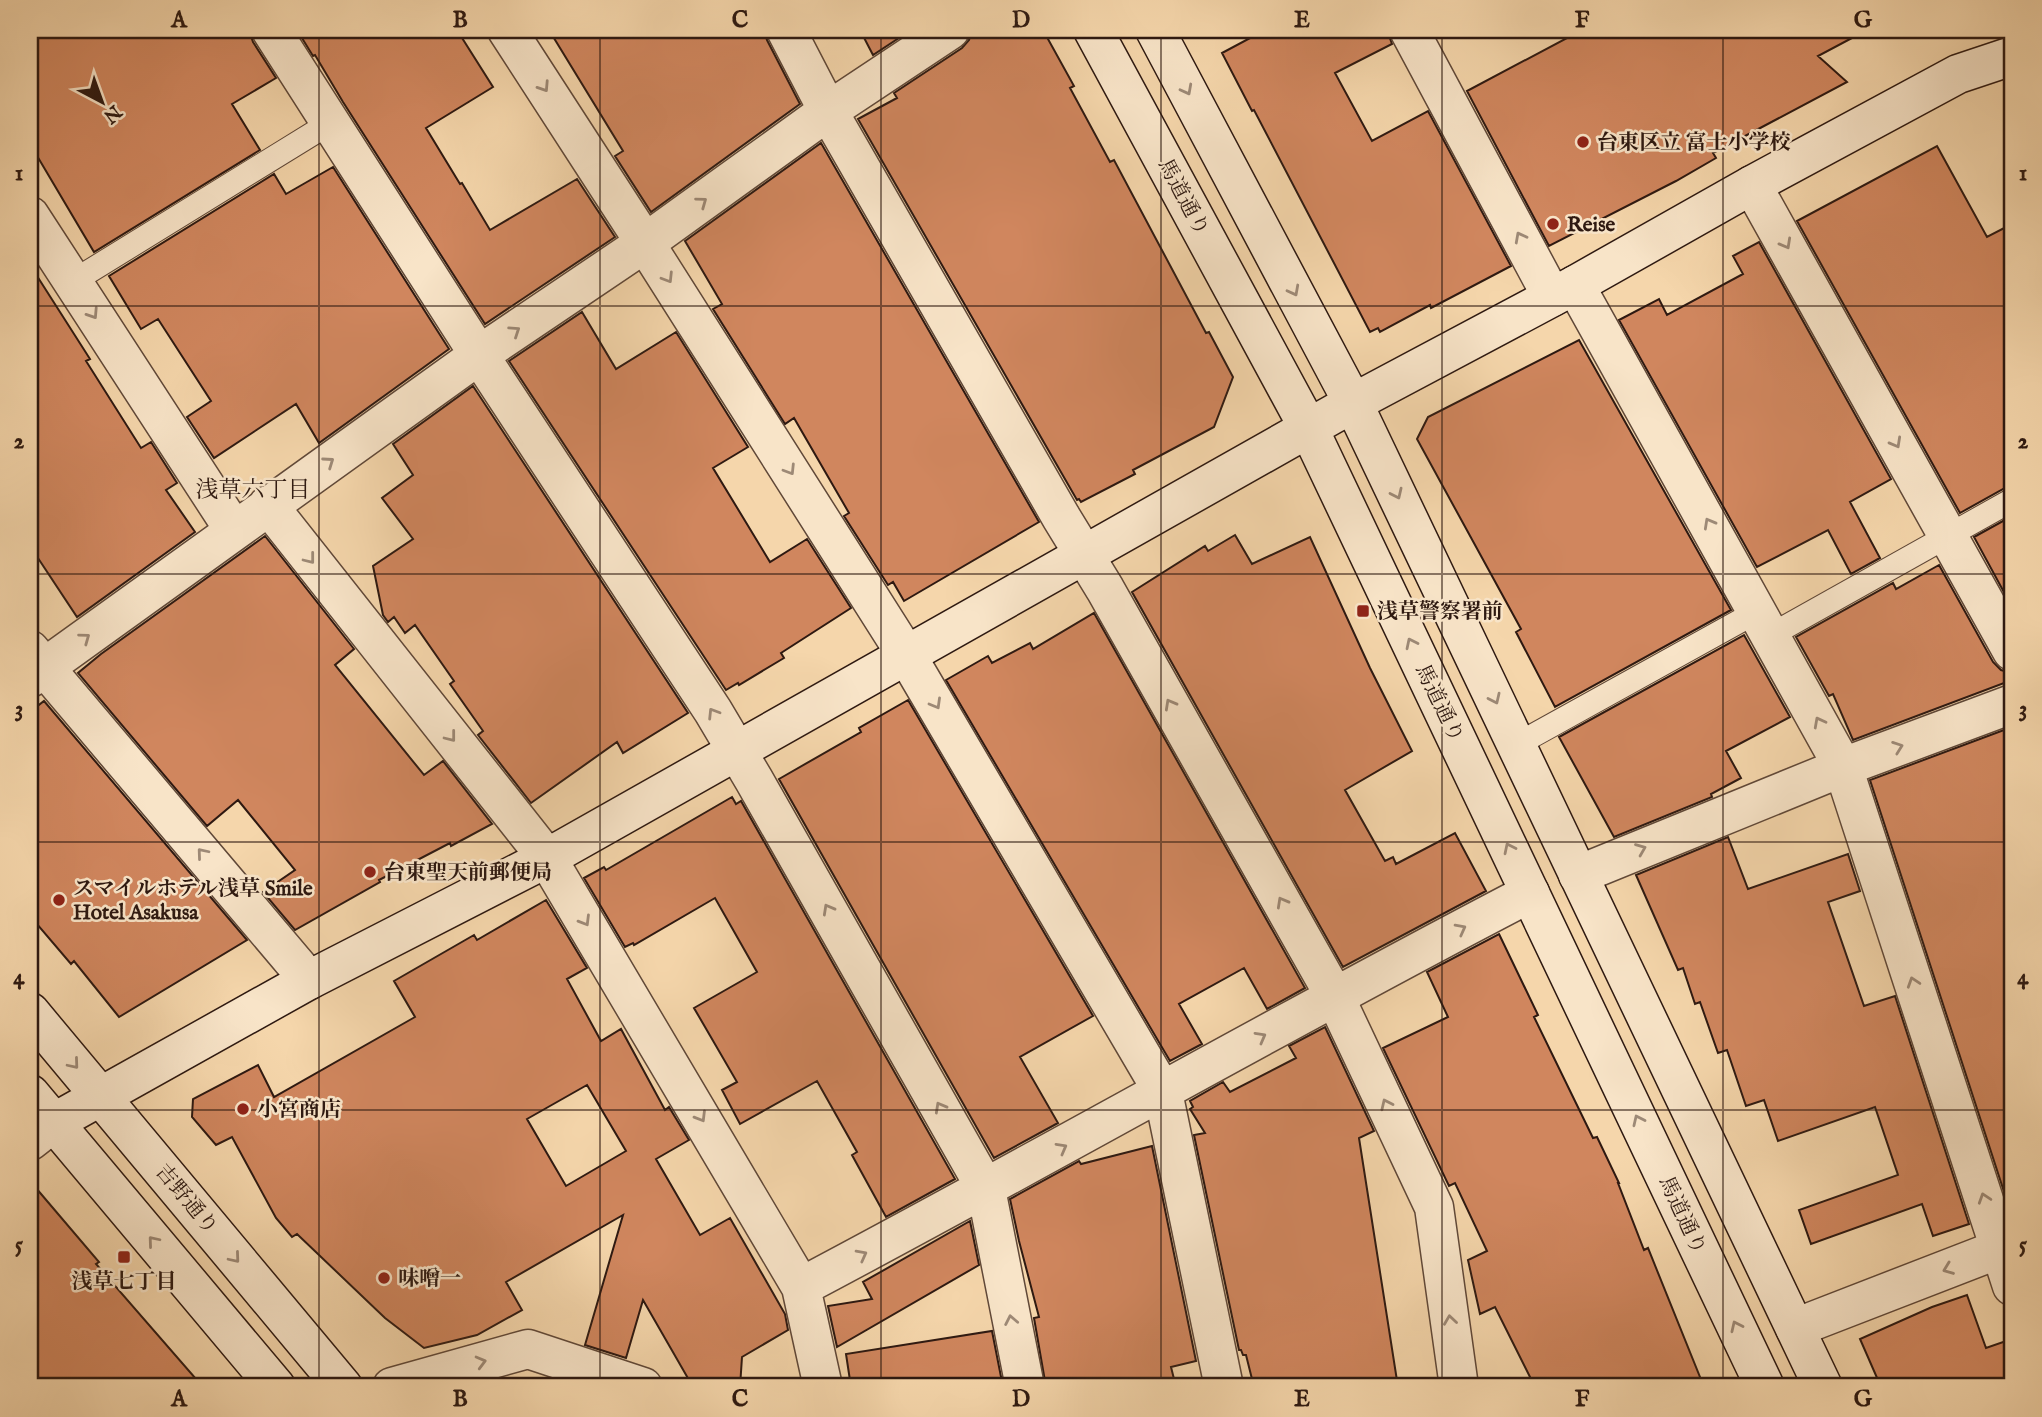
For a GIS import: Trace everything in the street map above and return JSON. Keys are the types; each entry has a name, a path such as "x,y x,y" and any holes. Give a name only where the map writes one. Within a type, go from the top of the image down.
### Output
{"street":[{"path":"271,30 479,355 713,711 986,1189 1025,1387"},
{"path":"507,30 907,656 1163,1092 1224,1387"},
{"path":"786,30 828,111 1334,995 1434,1207 1459,1387"},
{"path":"309,981 34,665 234,530 479,355 645,243 828,111 950,30"},
{"name":"馬道通り","path":"1093,30 1309,429 1765,1387"},
{"path":"1155,30 1353,403 1823,1387"},
{"path":"1409,30 1765,623 1843,767 2006,1247 2012,1286"},
{"path":"1996,30 2012,42"},
{"path":"276,1387 38,1119 101,1097 309,981 547,858 1353,403 1564,291 1752,185 1958,74 2012,56"},
{"path":"1752,185 2012,651"},
{"path":"34,232 72,282 234,530"},
{"path":"268,505 547,858 801,1287 823,1387"},
{"path":"1578,875 1843,767 2012,704"},
{"path":"801,1287 986,1189 1334,995 1530,893"},
{"name":"吉野通り","path":"30,1012 343,1387"},
{"path":"1794,1328 2006,1247"},
{"path":"392,1387 528,1349 643,1387"}],"lane":[{"path":"72,282 330,123"},
{"path":"1516,745 1947,536 2012,500"}],"building":[{"path":"30,30 249,30 253,42 276,78 232,104 260,150 94,252 30,144"},
{"path":"297,30 457,30 493,87 426,128 490,230 577,179 615,237 485,324"},
{"path":"549,30 764,30 800,104 651,212 615,156 623,151"},
{"path":"860,30 911,30 873,55"},
{"path":"972,30 1043,30 1074,86 1070,88 1110,162 1114,160 1206,333 1209,332 1233,377 1214,427 1133,470 1135,474 1081,502 1077,500 858,119 897,98 894,93 962,48 969,40"},
{"path":"1265,30 1387,30 1392,44 1335,73 1372,141 1428,111 1511,266 1380,332 1378,328 1370,332 1222,53"},
{"name":"台東区立 富士小学校","path":"1582,30 1867,30 1818,56 1847,82 1713,153 1716,158 1676,181 1549,246 1467,91"},
{"path":"821,143 1039,522 904,601 893,582 888,585 844,516 849,513 794,418 785,424 713,309 722,304 685,241"},
{"path":"1937,146 1987,237 2012,224 2012,486 1960,513 1797,221"},
{"path":"333,167 449,349 319,443 296,404 214,458 187,417 211,401 158,319 141,329 109,276 274,174 286,194"},
{"path":"1759,242 1891,479 1850,502 1880,558 1851,574 1828,530 1757,567 1619,320 1659,299 1667,315 1743,274 1733,256"},
{"path":"30,265 90,359 86,361 141,448 151,442 177,483 166,490 195,532 77,617 30,546"},
{"path":"582,312 616,369 676,332 748,447 713,468 770,562 807,539 851,608 781,653 784,658 739,685 738,683 726,690 509,361"},
{"path":"1579,340 1731,610 1555,707 1516,632 1521,629 1417,439 1428,417"},
{"path":"473,386 688,713 623,753 617,742 531,803 478,735 483,731 450,684 454,681 415,625 405,633 394,617 388,622 383,615 373,566 413,539 382,498 413,475 393,444"},
{"path":"2012,516 2012,607 1974,537"},
{"path":"1235,535 1252,564 1310,537 1370,668 1412,751 1345,790 1385,861 1393,857 1396,864 1455,833 1486,891 1343,967 1132,592 1205,546 1208,551"},
{"path":"265,536 354,649 335,665 424,775 443,761 492,824 379,880 380,882 295,930 263,892 295,870 238,800 207,826 78,673"},
{"path":"1939,565 1993,662 2001,670 2012,673 2012,683 2004,683 1853,740 1833,694 1829,696 1796,637 1893,583 1896,589"},
{"path":"1094,613 1305,988 1267,1009 1244,968 1179,1004 1202,1044 1170,1061 946,680 988,656 992,663 1030,643 1033,649"},
{"path":"1744,635 1790,717 1726,751 1741,778 1711,794 1712,797 1614,837 1559,737"},
{"path":"908,700 1093,1016 1020,1057 1058,1123 994,1158 779,779 861,732 859,728"},
{"path":"44,701 247,940 119,1017 74,961 71,964 30,916 30,712"},
{"path":"2012,727 2012,1209 2010,1210 1870,780"},
{"path":"732,797 736,804 741,801 955,1179 886,1217 852,1155 857,1152 817,1081 740,1124 722,1090 737,1082 694,1008 757,972 715,898 634,945 633,943 625,947 584,878 604,867 606,870"},
{"path":"1728,837 1748,889 1848,854 1860,891 1828,902 1864,1006 1895,996 1969,1224 1933,1236 1922,1204 1811,1244 1799,1210 1898,1175 1875,1107 1778,1141 1764,1100 1746,1106 1727,1050 1718,1053 1700,1002 1695,1004 1683,968 1678,970 1636,875"},
{"path":"546,900 587,968 567,979 601,1041 621,1029 665,1110 669,1107 689,1140 656,1159 700,1235 730,1218 785,1314 788,1330 742,1357 740,1387 693,1387 643,1300 626,1358 585,1345 623,1215 506,1282 522,1310 477,1335 424,1348 385,1318 297,1234 292,1237 276,1218 232,1137 216,1145 192,1117 193,1099 258,1065 274,1097 415,1017 394,981 474,935 477,940","holes":["587,1085 626,1151 566,1186 527,1119"]},
{"path":"1499,934 1538,1015 1534,1017 1593,1138 1597,1137 1619,1183 1644,1250 1648,1248 1704,1387 1535,1387 1495,1307 1480,1314 1468,1260 1487,1251 1455,1183 1449,1186 1383,1048 1448,1017 1427,972"},
{"path":"1325,1027 1374,1131 1359,1138 1398,1387 1254,1387 1246,1355 1239,1350 1194,1135 1205,1133 1190,1109 1193,1107 1190,1101 1223,1082 1230,1092 1296,1058 1289,1046"},
{"path":"1152,1146 1196,1361 1171,1367 1176,1387 1046,1387 1034,1318 1039,1317 1010,1199 1079,1161 1081,1164"},
{"path":"30,1181 99,1262 96,1264 203,1387 30,1387"},
{"path":"970,1221 979,1265 837,1347 828,1306 872,1299 863,1282"},
{"path":"1967,1295 1986,1348 2006,1341 2012,1359 2012,1387 1881,1387 1860,1339 1932,1307"},
{"path":"992,1331 1003,1387 851,1387 846,1354"}],"place":[{"name":"台東区立 富士小学校","path":"1583,142"},
{"name":"Reise","path":"1553,224"},
{"name":"浅草警察署前","path":"1363,611"},
{"name":"台東聖天前郵便局","path":"370,872"},
{"name":"スマイルホテル浅草 Smile Hotel Asakusa","path":"59,900"},
{"name":"小宮商店","path":"243,1109"},
{"name":"浅草七丁目","path":"124,1257"},
{"name":"味噌一","path":"384,1278"}],"district":[{"name":"浅草六丁目","path":"253,489"}]}
